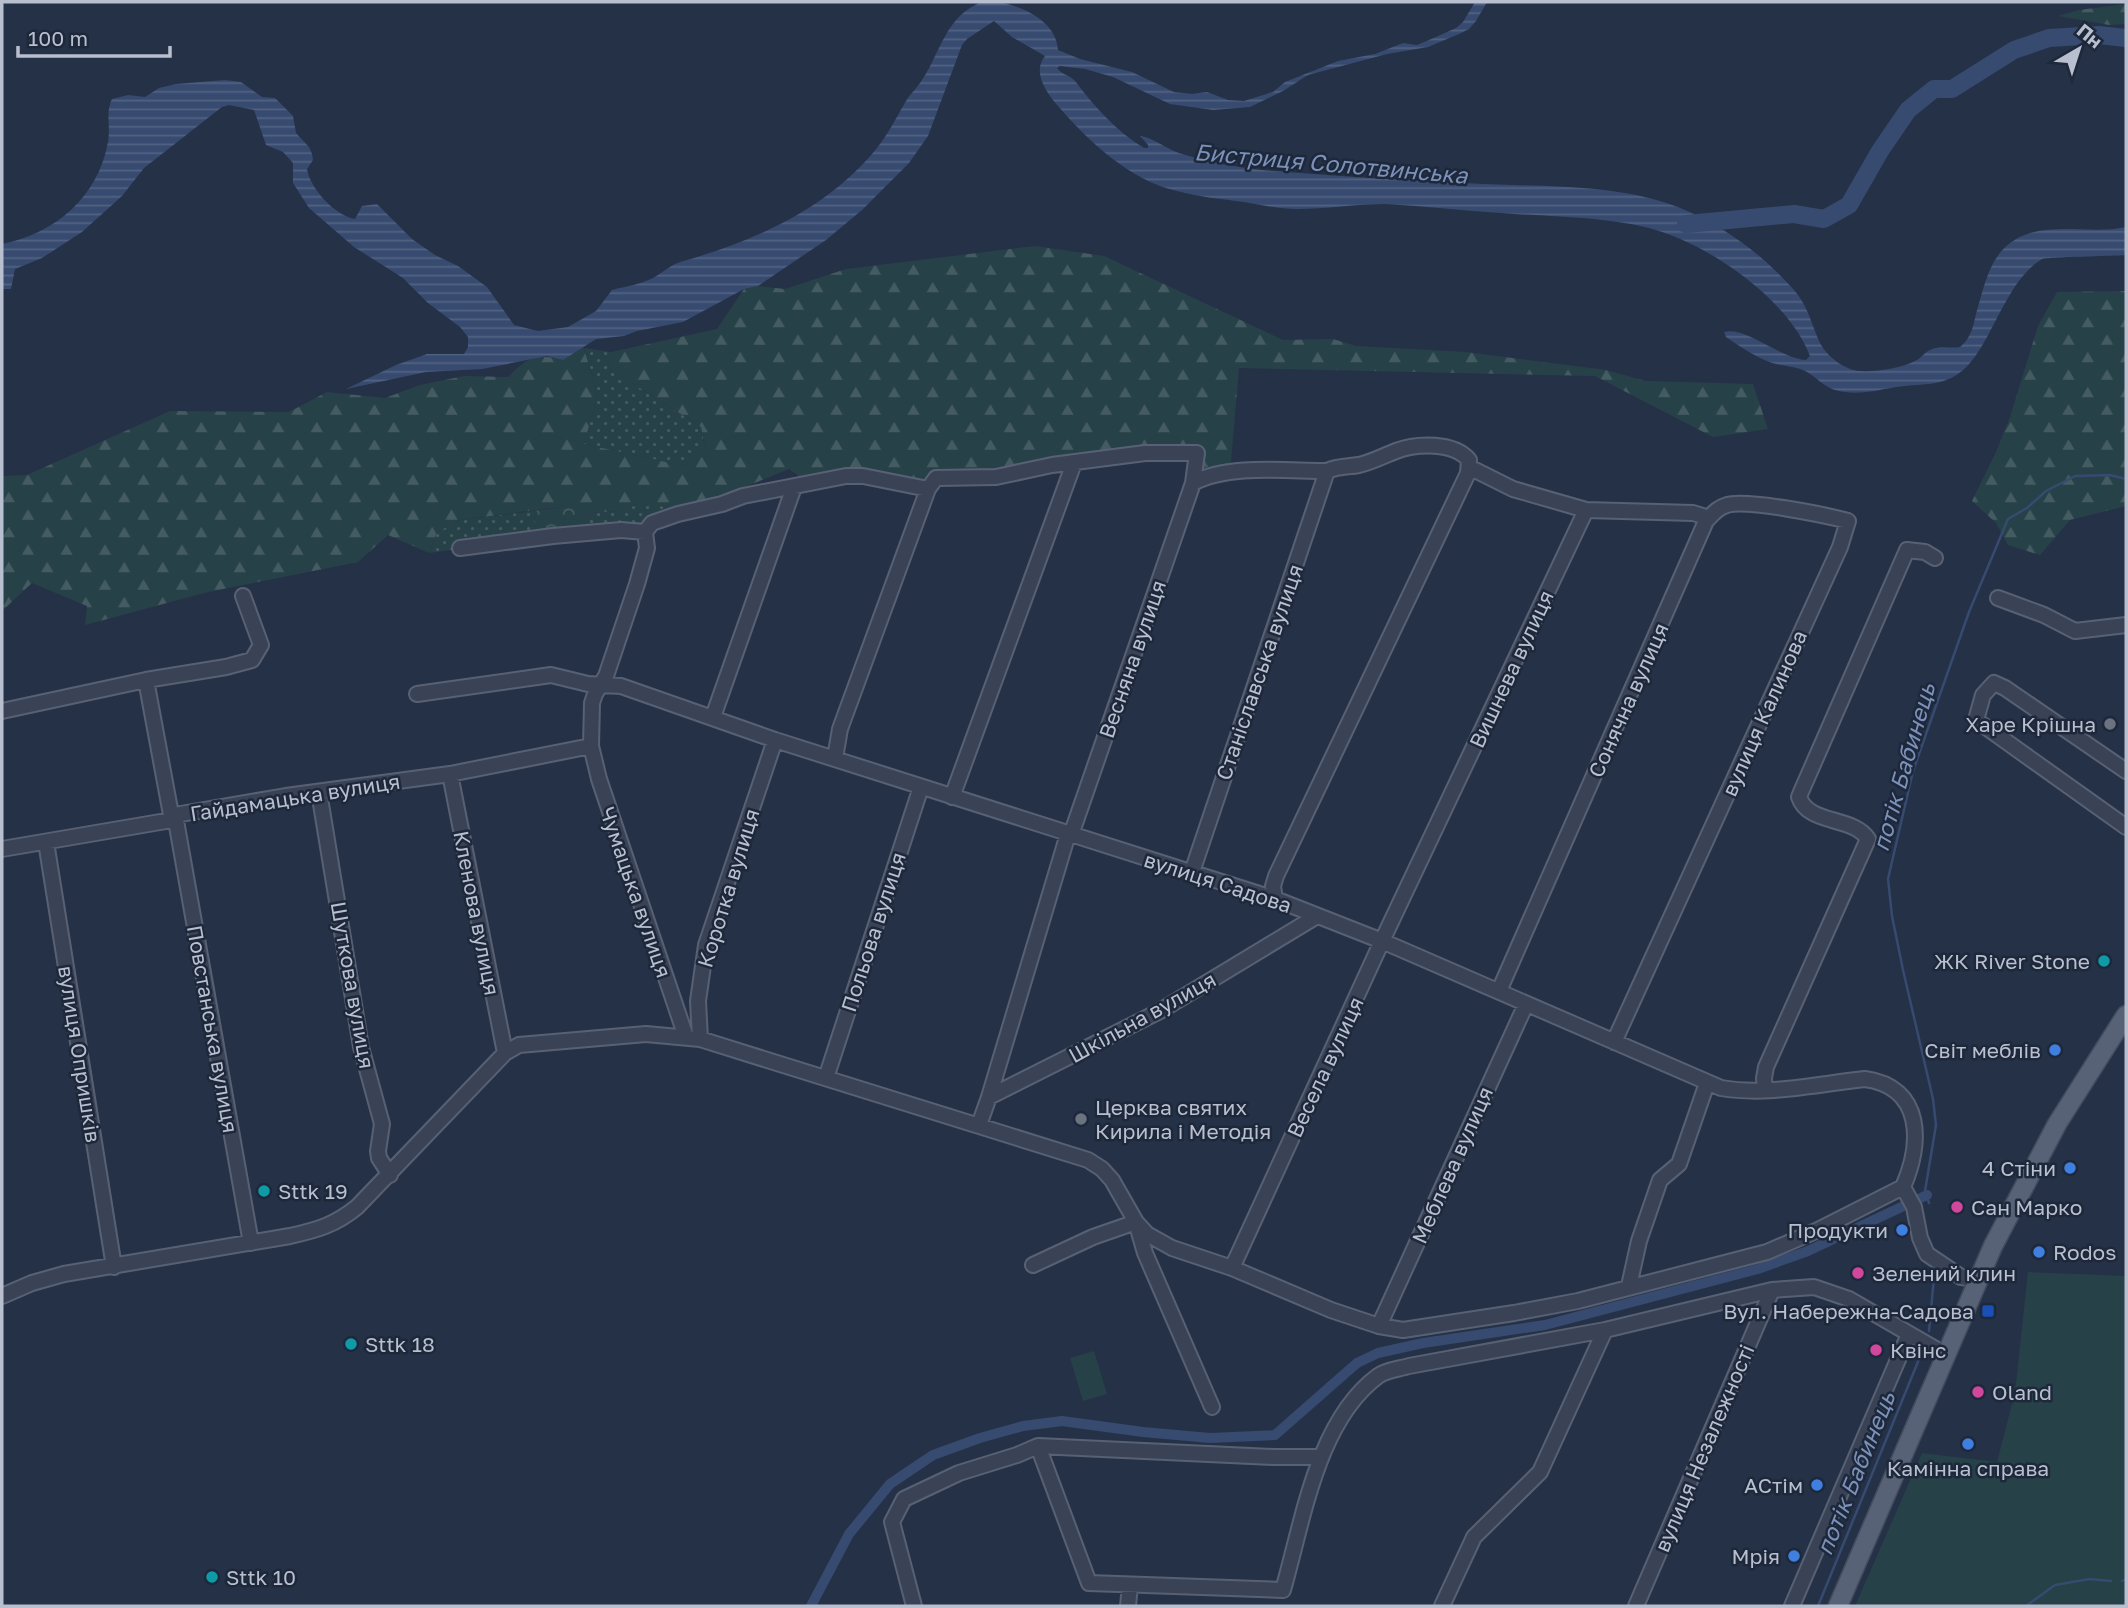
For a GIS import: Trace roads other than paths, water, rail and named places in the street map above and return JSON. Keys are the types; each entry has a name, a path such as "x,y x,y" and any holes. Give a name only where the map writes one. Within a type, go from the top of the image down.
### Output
{"main road":[{"path":"1838,1606 1978,1280 2019,1194 2057,1124 2126,1015"}],"street":[{"path":"1193,483 1207,476 1230,472 1327,471 1337,466 1367,463 1415,446 1448,447 1463,453 1469,460 1468,473 1276,876 1273,886 1275,900"},
{"path":"835,758 840,729 928,489 936,478 996,477 1041,467 1145,453 1197,453 1193,483"},
{"path":"953,797 1074,463"},
{"path":"1468,473 1475,470 1513,489 1586,510 1693,513 1703,516 1706,522"},
{"name":"Станіславська вулиця","path":"1192,872 1327,471"},
{"path":"460,548 621,530 645,532 652,523 678,514 808,482 863,476 928,489"},
{"name":"Весняна вулиця","path":"989,1097 1069,834 1193,483"},
{"path":"713,717 794,487"},
{"name":"вулиця Калинова","path":"1614,1042 1840,547 1848,521 1769,506 1730,503 1716,509 1706,522"},
{"name":"Вишнева вулиця","path":"1382,941 1586,510"},
{"name":"Сонячна вулиця","path":"1499,991 1706,522"},
{"name":"Чумацька вулиця","path":"645,532 647,548 637,584 592,703 591,746 603,792 693,1038"},
{"path":"1765,1090 1766,1067 1868,839 1860,831 1819,815 1804,806 1799,797 1907,550 1925,552 1935,558"},
{"path":"2,711 252,660 261,645 243,596"},
{"path":"1998,598 2044,615 2075,631 2126,625"},
{"name":"вулиця Садова","path":"417,694 551,675 601,685 621,686 775,740 1275,900 1382,941 1707,1083 1740,1091 1865,1079 1877,1081 1897,1091 1910,1108 1916,1128 1905,1191"},
{"name":"Повстанська вулиця","path":"146,680 174,818 251,1243"},
{"path":"2126,771 2005,688 1994,683 1983,695 1976,720 2126,827"},
{"name":"Коротка вулиця","path":"693,1038 706,945 775,740"},
{"name":"Гайдамацька вулиця","path":"2,849 319,792 450,774 591,746"},
{"name":"Кленова вулиця","path":"450,774 505,1052"},
{"name":"Польова вулиця","path":"825,1078 921,787"},
{"name":"Шуткова вулиця","path":"319,792 361,1047 382,1124 379,1158 390,1175"},
{"name":"вулиця Опришків","path":"46,842 114,1267"},
{"name":"Шкільна вулиця","path":"989,1097 1160,1011 1317,916"},
{"name":"Весела вулиця","path":"1232,1268 1382,941"},
{"name":"Меблева вулиця","path":"1379,1326 1525,1004"},
{"path":"2,1296 32,1283 64,1274 290,1237 341,1221 390,1175 505,1052 519,1045 669,1034 693,1038 1088,1160 1112,1180 1136,1222 1147,1234 1172,1248 1232,1268 1331,1310 1379,1326 1403,1330 1578,1301 1767,1252 1905,1191 1914,1207 1920,1238 1927,1254 1961,1277 1978,1280"},
{"path":"1629,1286 1639,1241 1660,1180 1679,1164 1707,1083"},
{"path":"979,1125 989,1097"},
{"path":"1033,1265 1093,1237 1136,1222"},
{"path":"1136,1222 1145,1253 1212,1407"},
{"path":"1038,1446 1089,1583 1283,1590 1321,1457 1331,1433 1355,1397 1380,1374 1409,1366 1605,1330 1772,1290 1814,1287 1849,1299 1946,1355"},
{"name":"вулиця Незалежності","path":"1636,1606 1772,1290"},
{"path":"1441,1606 1474,1536 1540,1472 1605,1330"},
{"path":"1792,1606 1909,1334"},
{"path":"914,1606 891,1522 904,1499 959,1473 1038,1446 1321,1457"},
{"path":"1128,1606 1130,1585"}],"water":[{"path":"982,2 1004,3 1031,13 1052,32 1058,50 1080,59 1132,72 1174,92 1207,92 1228,100 1244,101 1273,92 1285,82 1338,61 1375,54 1403,43 1417,45 1456,28 1463,22 1475,2 1487,2 1469,29 1459,34 1428,47 1387,54 1308,75 1250,107 1213,110 1170,104 1113,77 1085,69 1060,66 1057,68 1075,81 1115,126 1144,148 1148,148 1148,145 1140,136 1189,156 1251,169 1401,180 1607,190 1678,207 1711,222 1769,264 1799,296 1826,352 1842,365 1854,370 1874,371 1897,367 1911,363 1934,349 1960,347 1971,332 1987,277 1998,255 2017,239 2030,233 2042,230 2102,230 2126,227 2126,255 2042,259 2030,268 2011,293 1970,363 1952,377 1933,383 1865,392 1839,391 1803,370 1760,358 1726,337 1724,332 1733,331 1796,358 1806,360 1810,356 1799,334 1784,314 1743,276 1696,246 1649,228 1594,219 1386,204 1284,208 1193,195 1160,186 1127,169 1083,133 1058,106 1042,82 1040,69 1045,56 1012,37 994,21 962,45 928,136 909,163 862,210 826,240 758,286 744,289 683,322 624,336 596,339 563,360 547,356 482,369 426,372 346,389 396,365 427,354 464,354 468,347 468,337 403,278 354,247 309,208 293,183 293,163 283,152 266,145 254,110 229,105 222,107 144,168 122,196 82,232 42,258 15,269 11,289 2,289 2,244 22,239 57,221 72,210 95,180 108,142 112,99 128,95 145,97 159,88 176,84 225,80 241,82 262,97 275,98 293,116 296,133 312,154 313,160 307,169 309,177 318,193 340,213 355,219 362,206 377,204 412,239 487,287 514,325 538,331 568,327 596,311 612,290 638,284 677,263 759,234 831,193 882,142 929,69 952,25 970,8"}],"waterway":[{"name":"Бистриця Солотвинська","path":"1686,224 1794,214 1824,219 1849,205 1880,151 1908,110 1934,89 1952,89 2014,50 2049,38 2099,35 2126,38"},
{"name":"потік Бабинець","path":"1929,1203 1925,1191 1936,1125 1933,1099 1903,970 1888,879 1913,771 1969,612 2008,519 2027,508 2046,491 2075,476 2110,475 2126,479"},
{"path":"811,1606 849,1534 890,1484 933,1455 1023,1426 1062,1421 1210,1438 1275,1435 1357,1363 1378,1353 1423,1343 1545,1325 1758,1269 1808,1251 1927,1195"},
{"name":"потік Бабинець","path":"1929,1331 1935,1267"},
{"name":"потік Бабинець","path":"1818,1606 1922,1352"},
{"path":"2026,1606 2055,1585 2090,1579 2111,1581"},
{"path":"2122,1581 2126,1579"}],"place":[{"name":"Харе Крішна","path":"2110,724"},
{"name":"ЖК River Stone","path":"2104,961"},
{"name":"Світ меблів","path":"2055,1050"},
{"name":"Церква святих Кирила і Методія","path":"1081,1119"},
{"name":"4 Стіни","path":"2070,1168"},
{"name":"Sttk 19","path":"264,1191"},
{"name":"Сан Марко","path":"1957,1207"},
{"name":"Продукти","path":"1902,1230"},
{"name":"Rodos","path":"2039,1252"},
{"name":"Зелений клин","path":"1858,1273"},
{"name":"Вул. Набережна-Садова","path":"1988,1311"},
{"name":"Sttk 18","path":"351,1344"},
{"name":"Квінс","path":"1876,1350"},
{"name":"Oland","path":"1978,1392"},
{"name":"Камінна справа","path":"1968,1444"},
{"name":"АСтім","path":"1817,1485"},
{"name":"Мрія","path":"1794,1556"},
{"name":"Sttk 10","path":"212,1577"}]}
